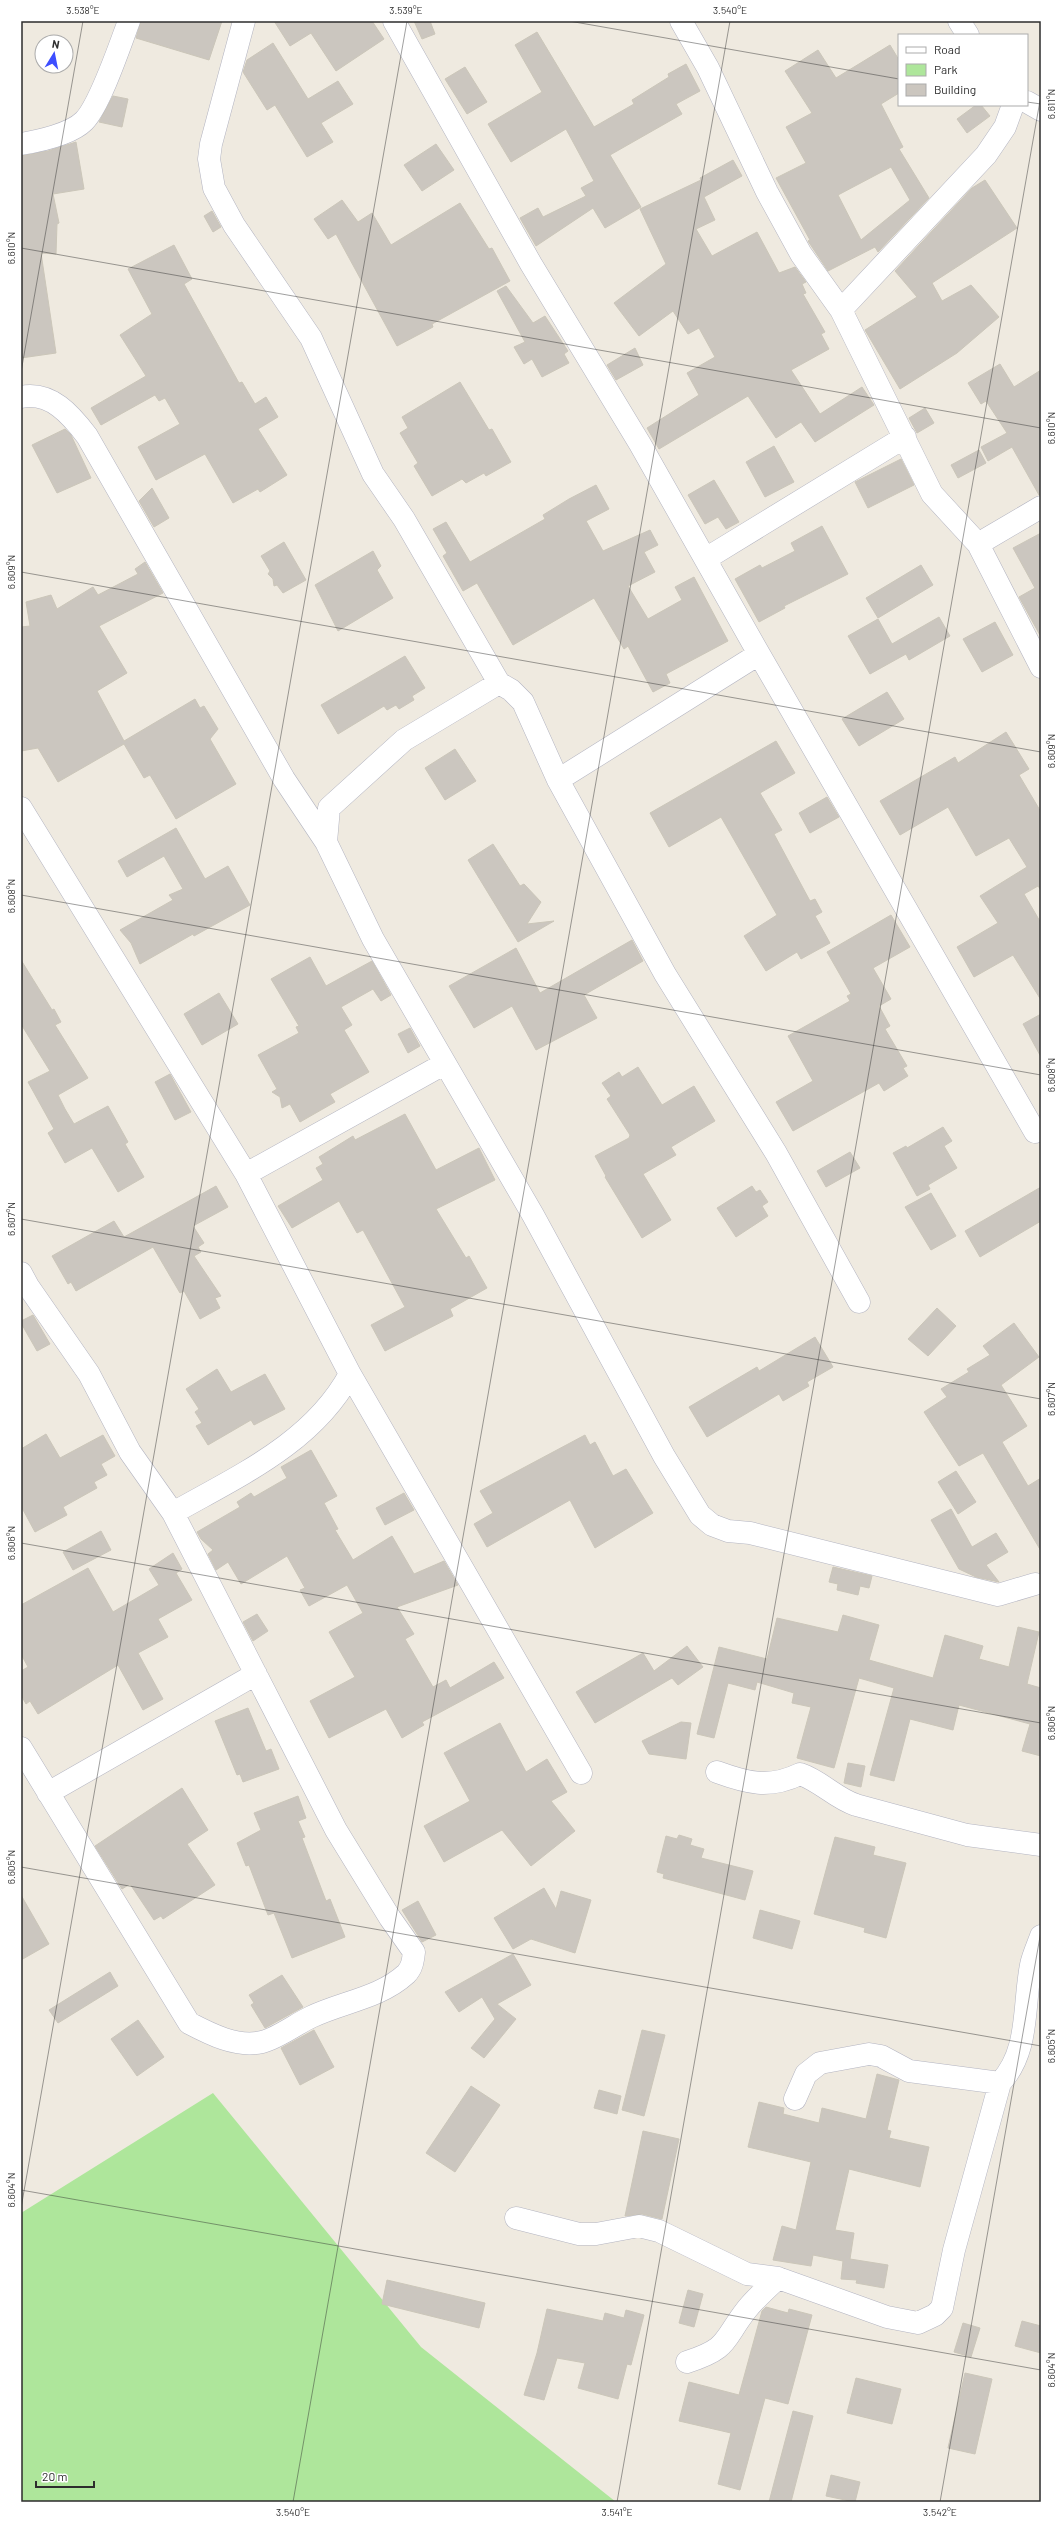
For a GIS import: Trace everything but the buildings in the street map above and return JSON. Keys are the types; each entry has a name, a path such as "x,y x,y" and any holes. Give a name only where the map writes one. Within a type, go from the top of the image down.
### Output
{"street":[{"path":"21,144 48,139 83,122 98,97 129,21"},
{"path":"244,21 211,144 209,159 214,188 234,225 311,338 373,474 404,519 499,683 511,690 522,702 541,738 558,780 665,974 776,1153 859,1302"},
{"path":"394,21 531,264 707,558 759,654 1035,1132"},
{"path":"680,21 708,68 767,192 801,254 841,310 932,494 978,544 1041,667"},
{"path":"959,21 967,34"},
{"path":"1028,103 1041,110"},
{"path":"841,310 986,155 1005,127 1013,106"},
{"path":"21,397 28,396 53,401 70,414 87,436 299,801 326,842 373,939 444,1064 533,1215 664,1456 700,1515 712,1525 728,1531 750,1533 998,1595 1039,1585"},
{"path":"707,558 905,437"},
{"path":"978,544 1041,507"},
{"path":"558,780 759,654"},
{"path":"326,842 329,808 404,740 499,683"},
{"path":"299,801 329,808"},
{"path":"21,808 246,1174 350,1374 581,1773"},
{"path":"246,1174 444,1064"},
{"path":"21,1273 28,1286 89,1374 130,1452 173,1513 336,1830 390,1918 414,1952 413,1964 406,1974 381,1990 312,2017 262,2042 241,2042 222,2039 189,2023 21,1748"},
{"path":"173,1513 293,1442 323,1414 350,1374"},
{"path":"48,1793 256,1674"},
{"path":"717,1772 746,1783 763,1784 789,1779 800,1774 813,1778 844,1801 856,1805 967,1835 1041,1845"},
{"path":"516,2218 579,2234 596,2234 639,2226 666,2234 747,2274 778,2278 887,2317 918,2323 935,2315 942,2308 954,2250 1000,2083 1012,2070 1016,2061 1023,2034 1024,2010 1031,1964 1041,1936"},
{"path":"795,2099 806,2074 820,2063 869,2054 881,2056 909,2071 1000,2083"},
{"path":"687,2362 711,2354 724,2344 746,2310 778,2278"}],"green space":[{"path":"213,2093 421,2347 616,2502 21,2502 21,2213"}]}
